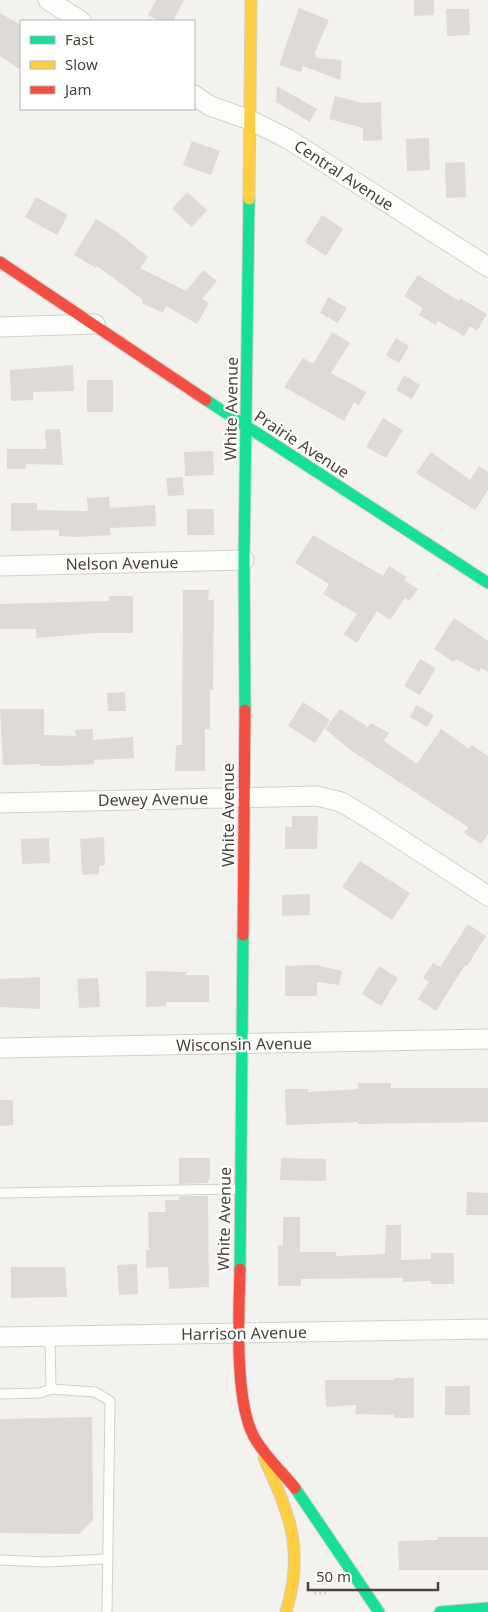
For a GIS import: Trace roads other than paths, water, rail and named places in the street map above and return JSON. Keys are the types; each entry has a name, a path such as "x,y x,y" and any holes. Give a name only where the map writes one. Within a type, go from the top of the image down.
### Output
{"main road":[{"name":"White Avenue","path":"251,0 244,560 245,797 239,1333 243,1403 254,1437 300,1494 379,1612"},
{"name":"Prairie Avenue","path":"0,262 95,324 247,428 488,583"},
{"path":"254,1437 286,1503 295,1545 297,1575 286,1612"},
{"name":"White Avenue","path":"365,1591 369,1612"},
{"path":"440,1612 488,1608"}],"street":[{"path":"48,0 79,20"},
{"name":"Central Avenue","path":"195,96 210,106 250,120 288,139 488,266"},
{"path":"0,327 95,324"},
{"name":"Nelson Avenue","path":"0,566 244,560"},
{"name":"Dewey Avenue","path":"0,803 317,796 341,802 488,896"},
{"name":"Wisconsin Avenue","path":"0,1048 488,1039"},
{"name":"Harrison Avenue","path":"0,1337 488,1329"}],"lane":[{"path":"0,1193 241,1188"},
{"path":"50,1336 51,1389"},
{"path":"0,1394 40,1393 51,1389 95,1392 110,1401 106,1560 107,1612"},
{"path":"0,1560 46,1562 106,1560"}]}
